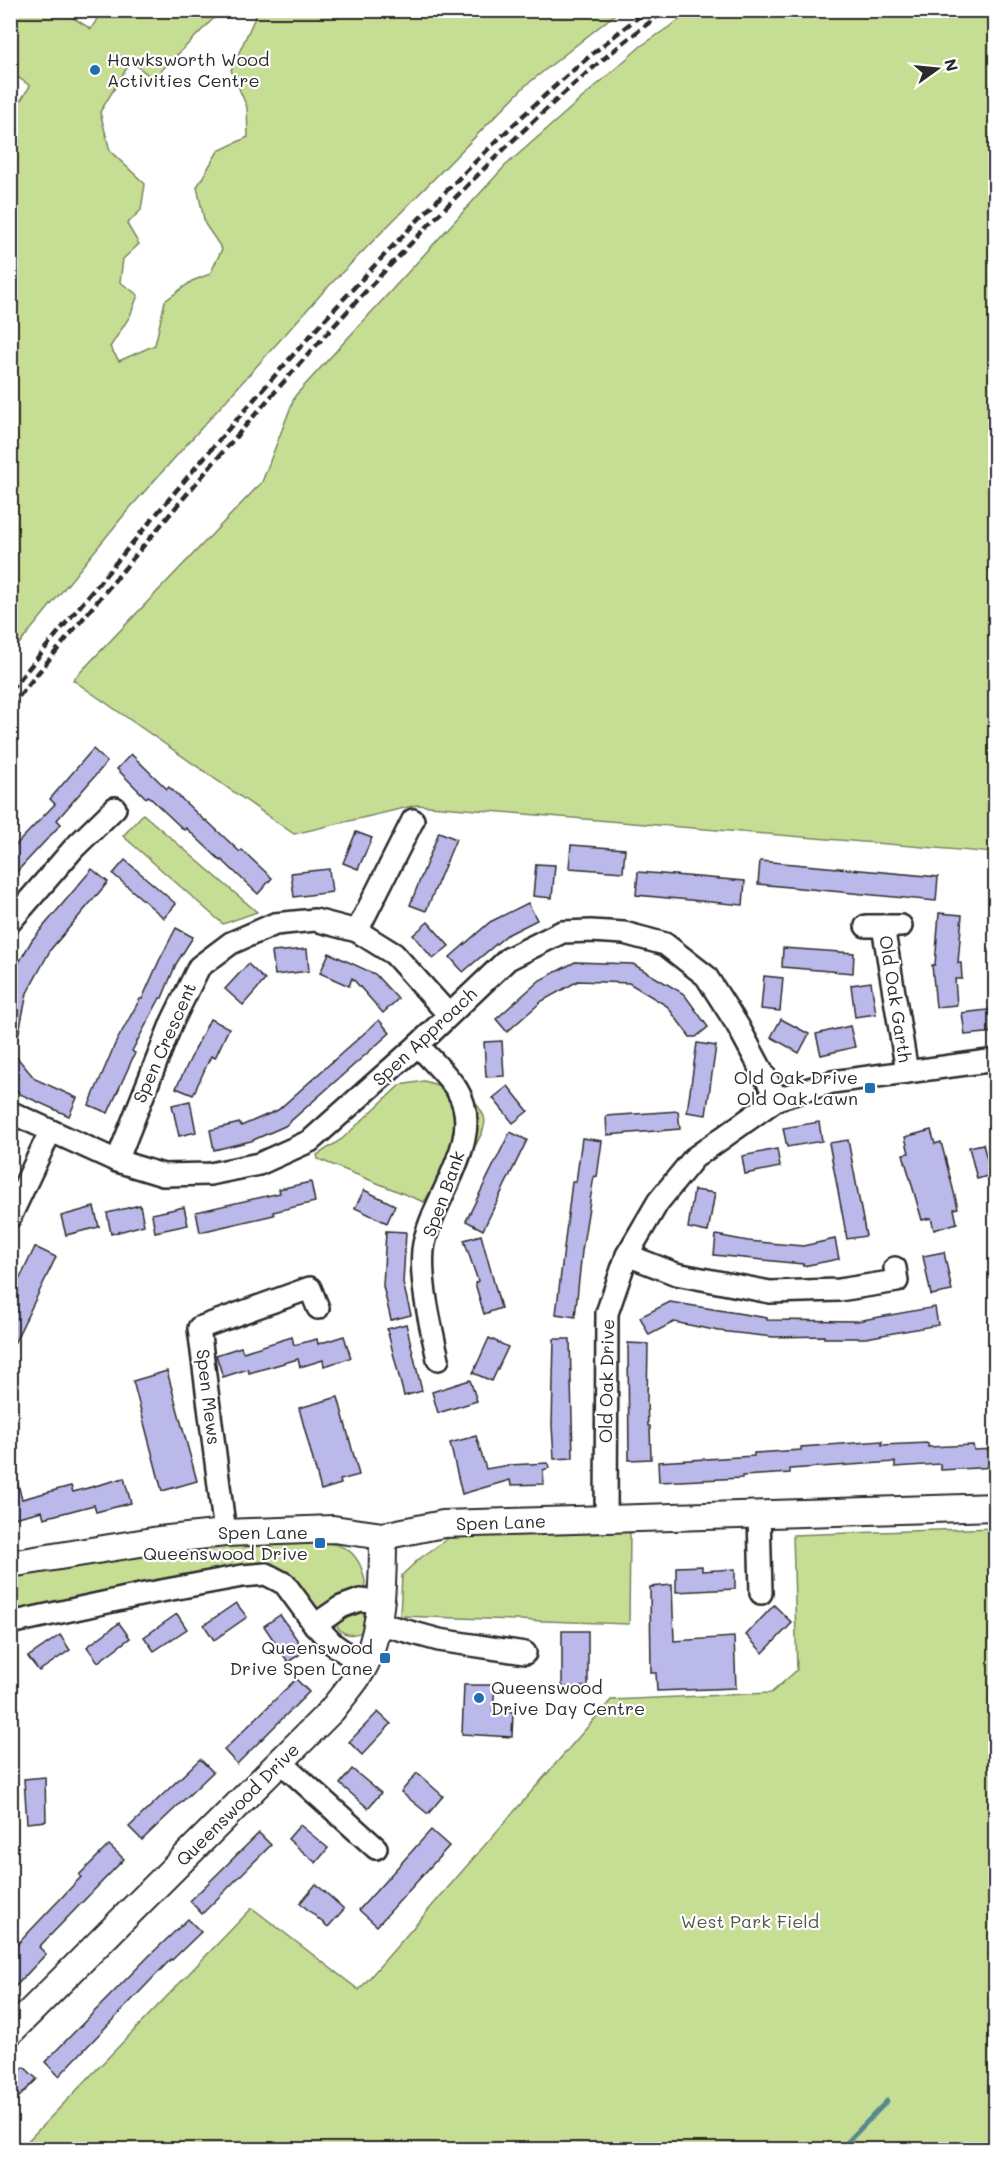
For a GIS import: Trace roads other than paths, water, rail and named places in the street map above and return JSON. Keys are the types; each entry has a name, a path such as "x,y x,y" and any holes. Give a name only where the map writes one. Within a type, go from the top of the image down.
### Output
{"street":[{"path":"10,922 74,848 115,808"},
{"path":"357,931 413,820"},
{"name":"Spen Crescent","path":"117,1161 172,1022 199,967 231,943 275,924 315,920 357,931 394,954 449,1015"},
{"name":"Old Oak Garth","path":"883,926 907,1072"},
{"name":"Spen Approach","path":"10,1112 117,1161 163,1175 210,1174 259,1164 310,1141 418,1045 508,960 562,932 624,933 666,944 706,976 738,1026 777,1099"},
{"name":"Spen Bank","path":"418,1045 457,1090 465,1111 466,1133 458,1160 433,1215 423,1250 425,1299 438,1359"},
{"name":"Old Oak Drive","path":"606,1520 607,1313 627,1255 658,1202 694,1158 777,1099 832,1082 996,1060"},
{"path":"10,1217 50,1132"},
{"path":"627,1255 676,1274 770,1292 839,1290 897,1281 895,1269"},
{"name":"Spen Mews","path":"225,1533 199,1328 310,1288 318,1308"},
{"name":"Spen Lane","path":"10,1564 159,1540 225,1533 333,1529 383,1536 443,1524 996,1507"},
{"path":"759,1515 761,1593"},
{"name":"Queenswood Drive","path":"10,2032 332,1710 364,1666 379,1613 384,1566 383,1536"},
{"path":"10,1623 166,1590 242,1576 266,1574 285,1584 315,1625 333,1644 364,1666"},
{"path":"315,1625 341,1607 360,1600 379,1613 440,1640 525,1653"},
{"path":"281,1762 376,1848"}],"waterway":[{"path":"840,2150 887,2101"}],"railway":[{"path":"10,691 208,452 363,278 443,194 556,85 648,10"},
{"path":"10,707 210,466 366,291 508,145 600,62 666,10"}],"place":[{"name":"Hawksworth Wood Activities Centre","path":"95,70"},
{"name":"Old Oak Drive Old Oak Lawn","path":"870,1088"},
{"name":"Spen Lane Queenswood Drive","path":"320,1543"},
{"name":"Queenswood Drive Spen Lane","path":"385,1658"},
{"name":"Queenswood Drive Day Centre","path":"479,1698"}],"park label":[{"name":"West Park Field","path":"750,1922"}]}
